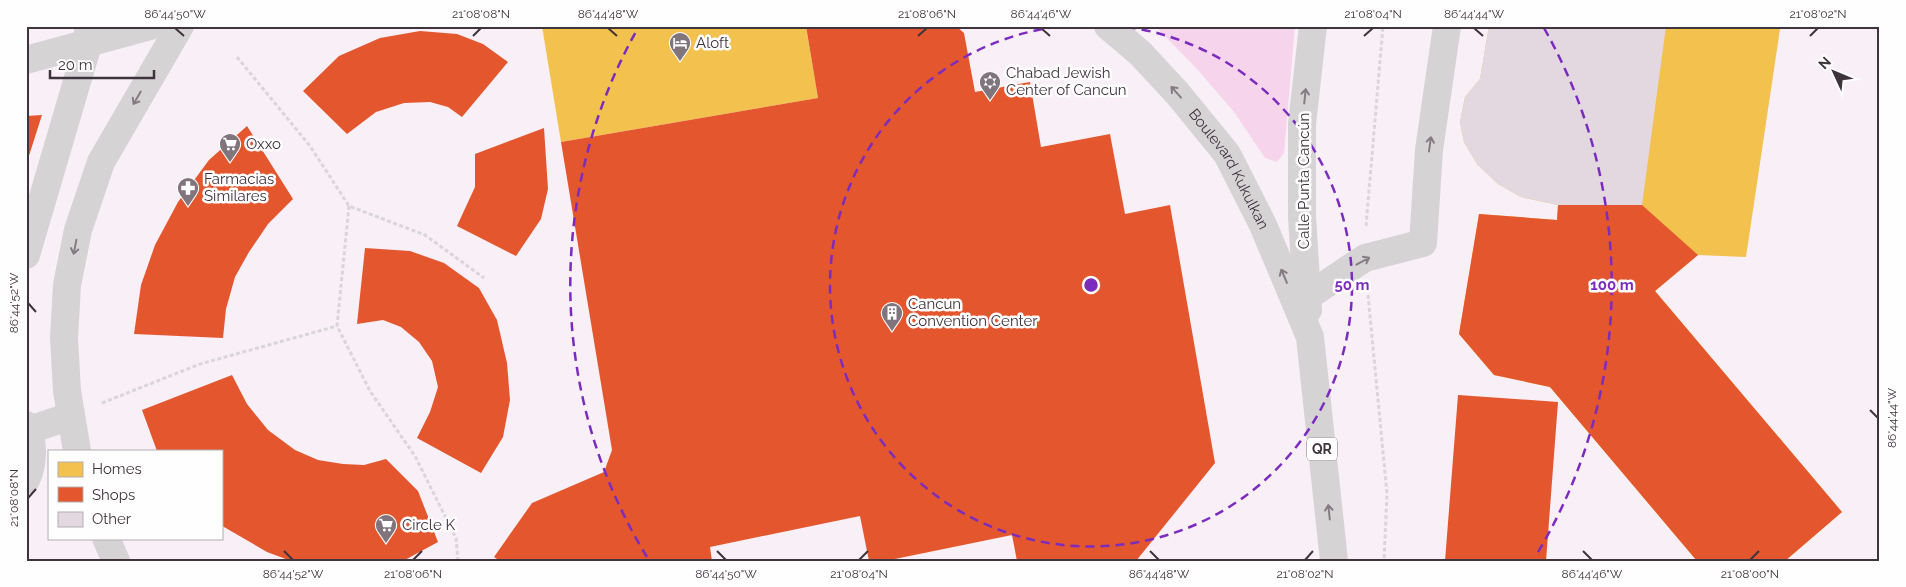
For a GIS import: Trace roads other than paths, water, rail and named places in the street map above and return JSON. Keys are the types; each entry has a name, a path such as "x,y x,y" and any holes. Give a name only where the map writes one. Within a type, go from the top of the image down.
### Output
{"main road":[{"path":"26,60 88,35 150,26"},
{"path":"77,450 71,416 64,338 68,285 78,230 101,162 180,26"},
{"name":"Boulevard Kukulkan","path":"1108,26 1140,53 1178,94 1227,154 1263,224 1310,337"},
{"name":"Calle Punta Cancún","path":"1310,337 1302,217 1302,124 1313,26"},
{"path":"1307,297 1366,258 1423,243 1429,150 1447,26"},
{"path":"26,255 88,35"},
{"name":"QR","path":"1310,337 1334,561"},
{"path":"26,480 29,474 32,450 28,427 71,416"},
{"path":"107,540 116,561"}],"place":[{"name":"Aloft","path":"680,62"},
{"name":"Chabad Jewish Center of Cancun","path":"990,101"},
{"name":"Oxxo","path":"230,163"},
{"name":"Farmacias Similares","path":"188,207"},
{"name":"Cancun Convention Center","path":"892,332"},
{"name":"Circle K","path":"386,544"}]}
